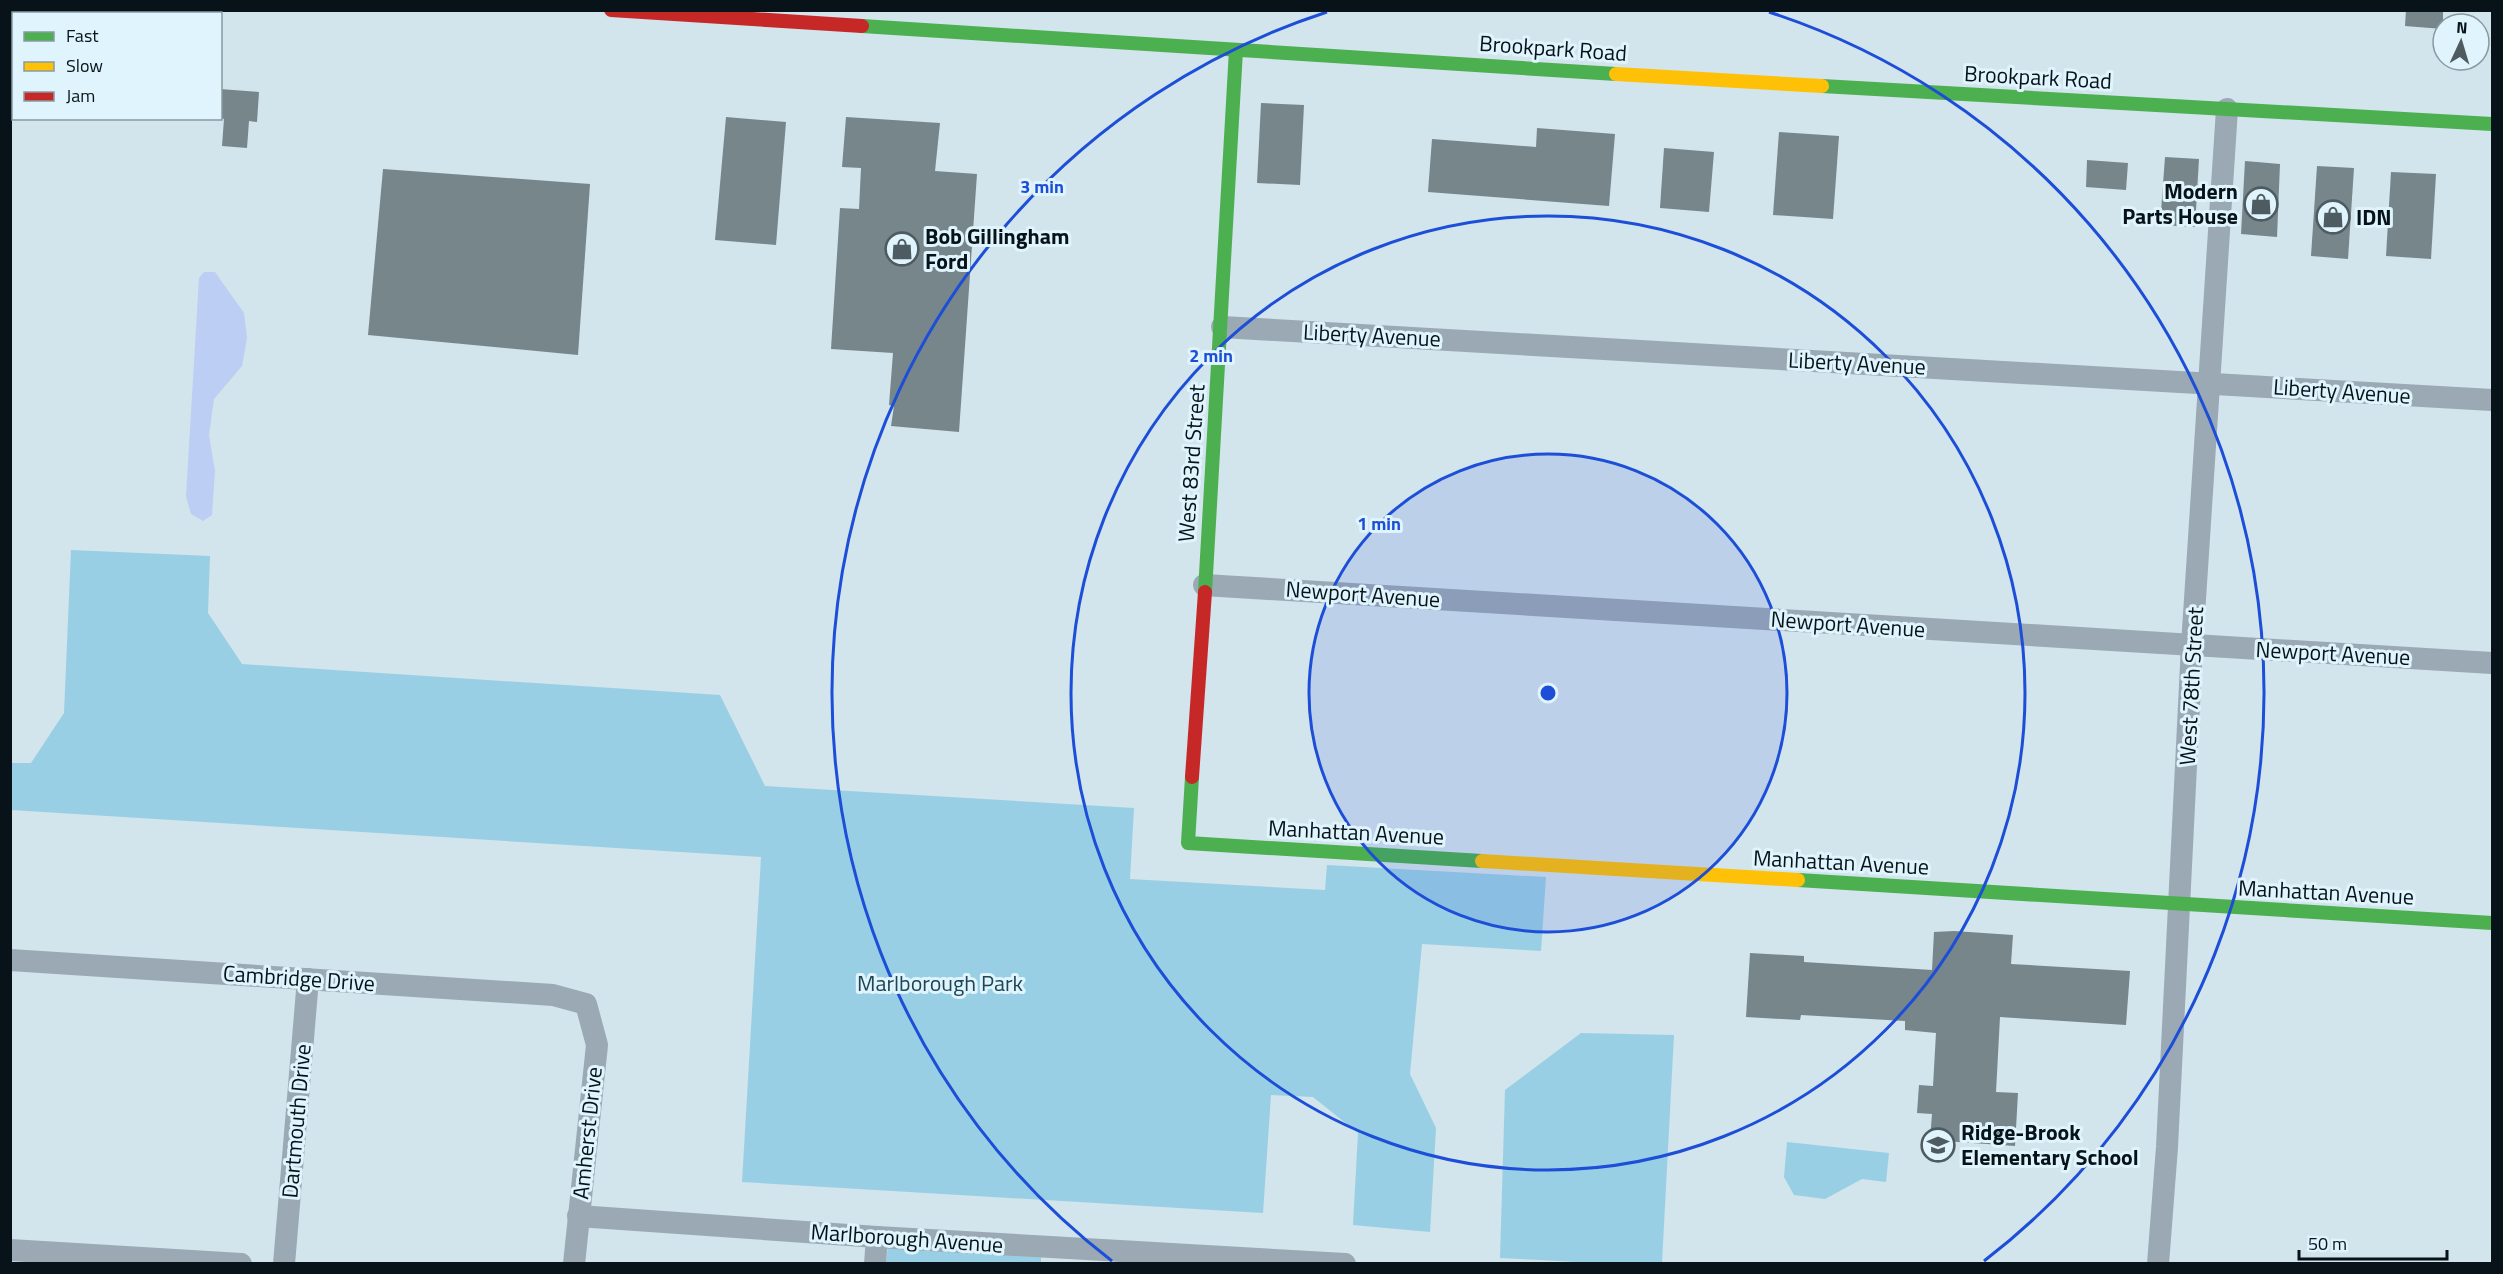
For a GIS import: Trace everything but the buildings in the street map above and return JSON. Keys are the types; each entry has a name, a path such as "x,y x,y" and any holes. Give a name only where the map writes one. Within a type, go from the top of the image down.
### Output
{"street":[{"name":"Brookpark Road","path":"611,10 1236,50 2493,124"},
{"name":"West 83rd Street","path":"1188,843 1222,327 1236,50"},
{"name":"West 78th Street","path":"2158,1263 2167,1147 2192,645 2227,109"},
{"name":"Liberty Avenue","path":"1222,327 2493,400"},
{"name":"Newport Avenue","path":"1204,585 2493,663"},
{"name":"Manhattan Avenue","path":"1188,843 2493,922"},
{"name":"Cambridge Drive","path":"10,960 553,995 586,1004"},
{"name":"Dartmouth Drive","path":"284,1263 308,978"},
{"name":"Amherst Drive","path":"574,1263 597,1045 586,1004"},
{"name":"Marlborough Avenue","path":"578,1216 878,1237 1345,1263"},
{"path":"875,1263 878,1237"},
{"path":"10,1250 241,1263"}],"green space":[{"name":"Marlborough Park","path":"71,550 210,556 208,613 242,664 720,695 765,786 1134,808 1130,879 1325,890 1327,865 1546,877 1541,951 1422,944 1410,1074 1436,1128 1430,1232 1353,1225 1358,1133 1313,1097 1271,1095 1263,1213 742,1182 761,857 11,810 11,763 31,763 64,713"},
{"path":"1581,1033 1674,1035 1662,1263 1597,1263 1500,1258 1505,1090"},
{"path":"1787,1142 1889,1153 1886,1182 1862,1179 1825,1199 1794,1195 1784,1177"},
{"path":"888,1245 1041,1255 1041,1263 886,1264"}],"shaded area":[{"path":"204,272 215,272 244,313 247,338 242,366 214,399 209,435 215,471 212,515 203,521 191,514 186,496 199,278"}],"traffic: fast":[{"path":"862,26 1616,74"},
{"path":"1205,592 1236,50"},
{"path":"1822,86 2492,124"},
{"path":"1192,777 1188,843 1482,861"},
{"path":"1798,880 2492,923"}],"traffic: slow":[{"path":"1616,74 1822,86"},
{"path":"1482,861 1798,880"}],"traffic: jam":[{"path":"611,10 862,26"},
{"path":"1192,777 1205,592"}],"place":[{"name":"Modern Parts House","path":"2261,204"},
{"name":"IDN","path":"2333,217"},
{"name":"Bob Gillingham Ford","path":"902,249"},
{"name":"Ridge-Brook Elementary School","path":"1938,1145"}]}
